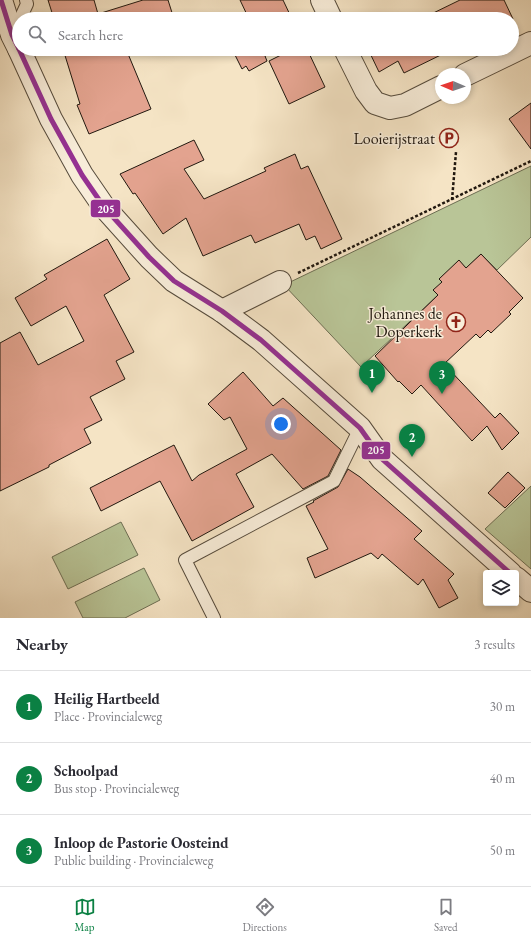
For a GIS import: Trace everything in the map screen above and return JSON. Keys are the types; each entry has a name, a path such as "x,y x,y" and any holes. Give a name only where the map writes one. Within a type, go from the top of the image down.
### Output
{"street":[{"path":"1,0 12,23"},
{"path":"322,0 328,12"},
{"path":"519,49 531,43"},
{"path":"26,56 51,119 82,175 104,207 149,257 174,281 222,311 261,340 360,428 382,458 507,570"},
{"path":"348,56 366,91 375,103 390,108 405,105 435,90"},
{"path":"471,72 504,56"},
{"path":"222,311 280,282"},
{"path":"519,581 531,591"}],"lane":[{"path":"25,12 27,4 26,0"},
{"path":"214,618 185,560 334,481 360,428"}],"path":[{"path":"452,200 456,152"},
{"path":"280,282 531,161"}],"green space":[{"path":"531,166 531,237 497,270 481,254 466,268 459,261 439,279 442,282 438,295 361,367 284,285"},
{"path":"531,486 531,569 485,529"},
{"path":"121,522 138,555 68,589 52,557"},
{"path":"144,568 160,600 125,618 83,618 75,602"}],"building":[{"path":"48,0 94,0 97,12 52,12"},
{"path":"143,0 168,0 172,12 104,12"},
{"path":"240,0 283,0 289,12 246,12"},
{"path":"460,0 504,0 510,12 435,12"},
{"path":"65,56 129,56 151,109 89,134 77,105 80,104"},
{"path":"236,56 265,56 267,61 249,71 246,66 242,69"},
{"path":"279,56 310,56 325,87 289,104 269,61"},
{"path":"371,56 439,56 404,73 398,61 379,72"},
{"path":"531,103 531,149 509,119"},
{"path":"194,140 204,160 184,169 204,199 266,171 264,168 295,154 301,169 308,166 342,239 321,249 315,236 306,240 299,224 255,243 251,235 203,256 186,218 163,234 120,174"},
{"path":"107,239 130,279 104,295 134,352 116,361 125,379 90,397 102,420 84,429 91,443 49,465 49,467 0,491 0,343 20,332 38,365 84,341 66,306 31,326 15,298 47,279 44,275"},
{"name":"Johannes de Doperkerk","path":"481,254 523,298 509,312 511,314 491,333 488,330 480,338 476,334 444,364 495,418 500,413 519,433 502,450 487,426 472,441 421,385 412,394 399,381 398,382 375,356 438,295 433,290 442,282 439,279 459,260 466,268"},
{"path":"243,372 273,406 283,398 341,450 328,476 303,489 272,454 236,474 254,507 192,541 160,481 101,511 90,488 174,445 192,481 199,475 247,449 230,417 224,420 208,404"},
{"path":"348,469 360,477 422,531 414,539 454,574 448,580 458,598 439,608 423,579 418,585 382,554 378,559 371,553 315,578 307,558 328,549 306,506 338,487"},
{"path":"508,472 525,488 505,508 488,493"}],"transit line":[{"name":"205","path":"1,0 12,35"},
{"name":"205","path":"22,56 51,119 82,175 104,207 149,257 174,281 222,311 261,340 360,428 382,459 507,570"}],"place":[{"name":"Looierijstraat","path":"449,138"},
{"name":"Johannes de Doperkerk","path":"456,322"},
{"name":"Heilig Hartbeeld","path":"372,393"},
{"name":"Inloop de Pastorie Oosteind","path":"442,394"},
{"name":"Schoolpad","path":"412,457"}]}
